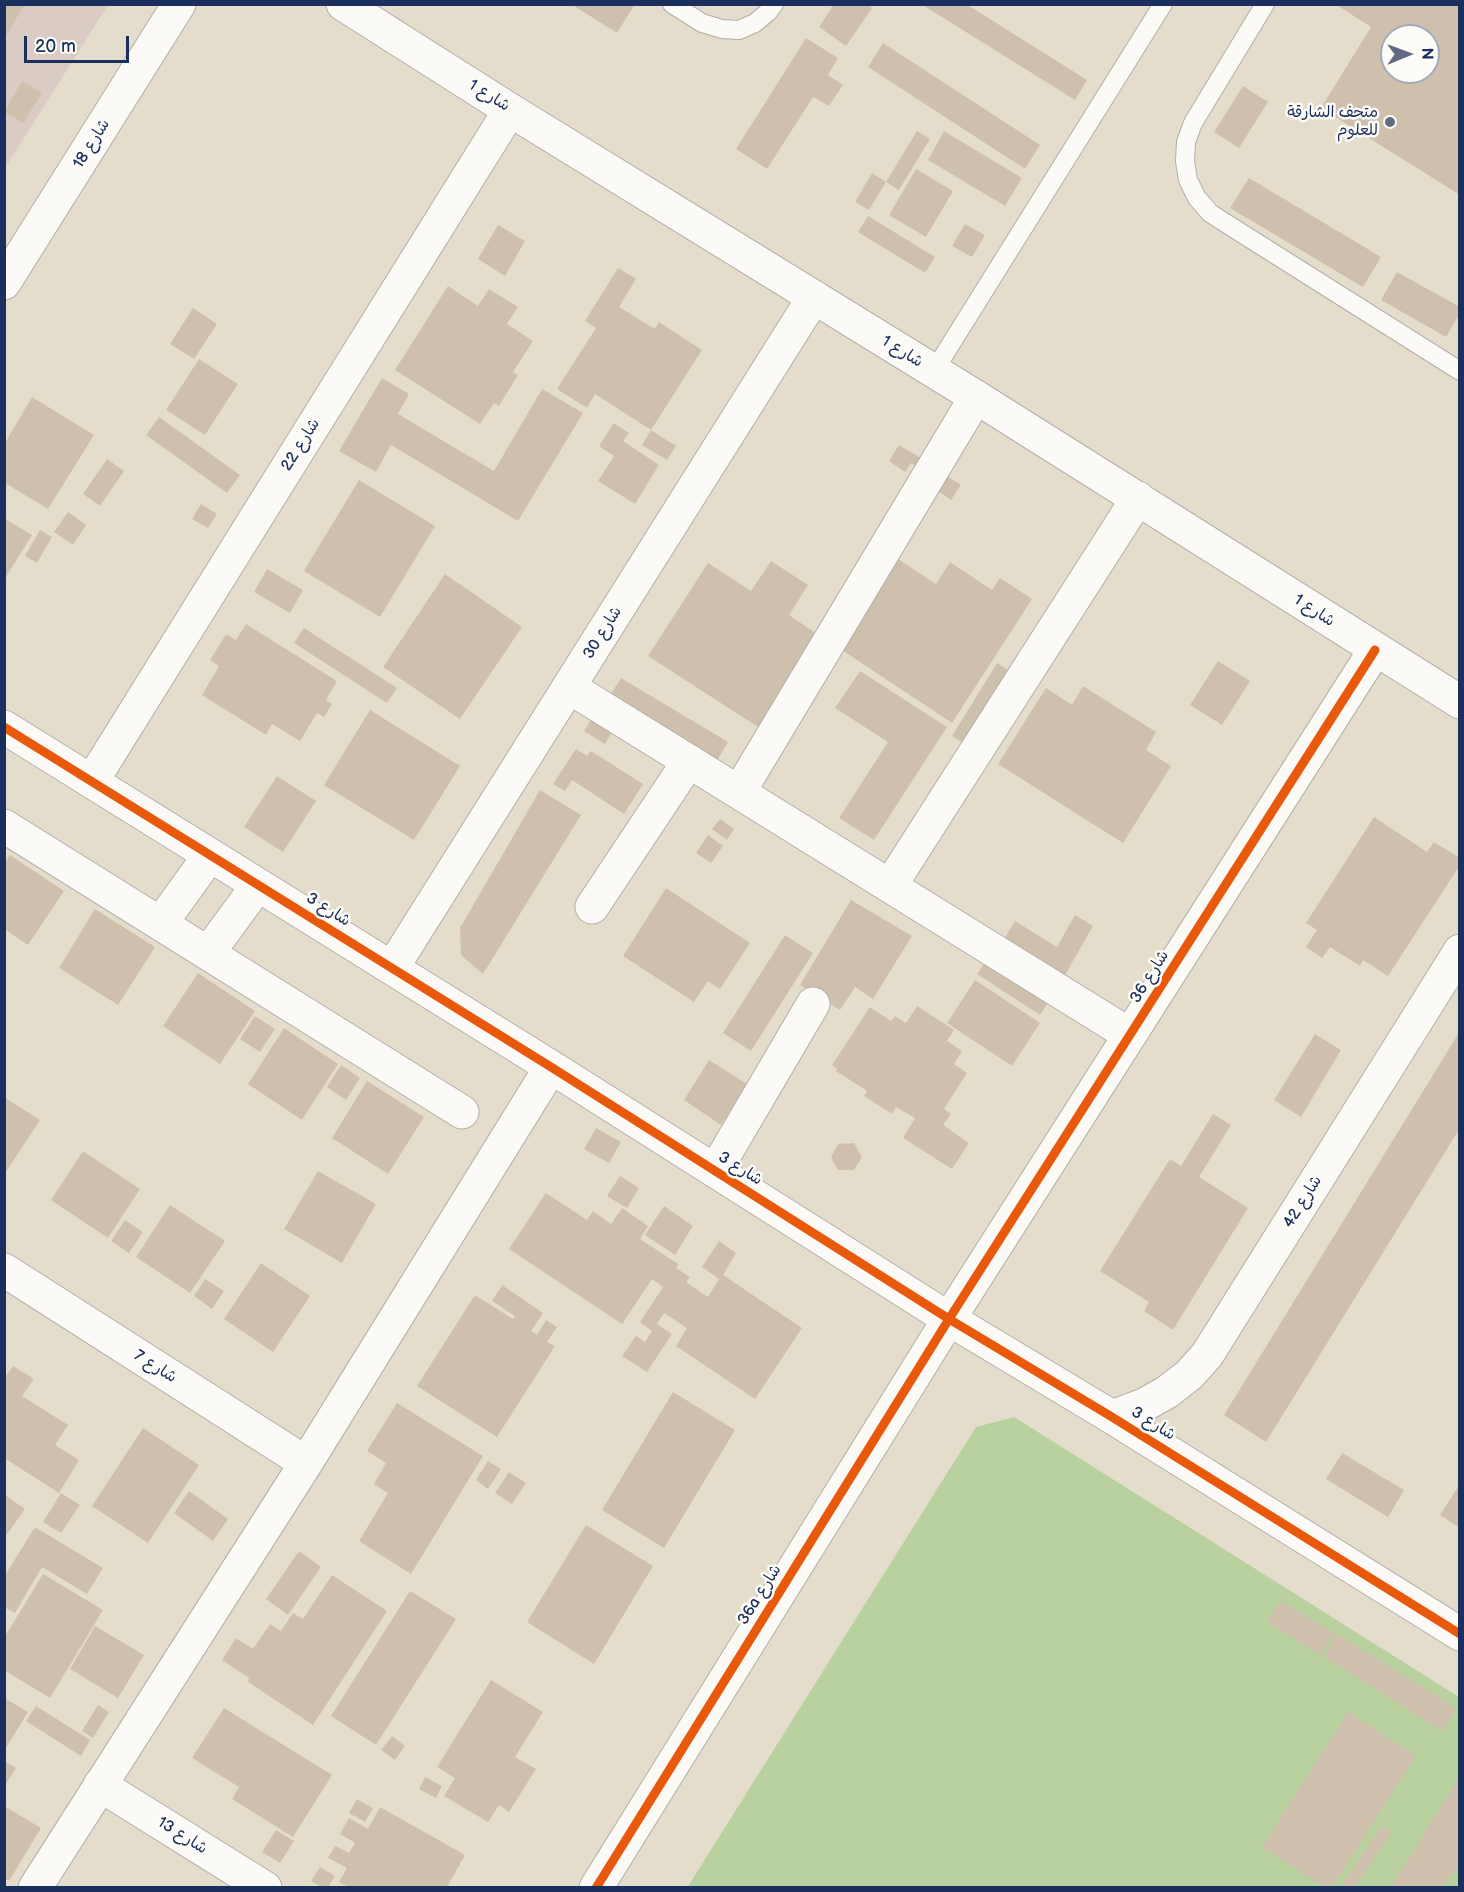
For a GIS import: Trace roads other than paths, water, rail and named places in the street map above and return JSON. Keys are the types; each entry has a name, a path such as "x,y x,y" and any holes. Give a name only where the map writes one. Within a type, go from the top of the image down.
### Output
{"street":[{"name":"شارع 18","path":"4,283 179,4"},
{"name":"شارع 1","path":"343,4 510,110 1138,498 1460,702"},
{"name":"شارع 22","path":"92,781 510,110"},
{"name":"شارع 30","path":"392,968 814,297"},
{"path":"739,792 976,397"},
{"path":"890,886 1138,498"},
{"name":"شارع 36","path":"949,1319 1375,650"},
{"path":"569,687 1130,1035"},
{"name":"شارع 3","path":"4,727 551,1067 949,1319 1112,1417 1460,1634"},
{"path":"592,907 689,761"},
{"path":"4,826 462,1112"},
{"path":"161,923 210,855"},
{"path":"208,953 258,885"},
{"name":"شارع 42","path":"1112,1417 1144,1405 1167,1392 1189,1375 1207,1355 1460,951"},
{"path":"715,1171 813,1004"},
{"path":"35,1887 306,1463 551,1067"},
{"name":"شارع 7","path":"4,1270 306,1463"},
{"name":"36a شارع","path":"596,1887 949,1319"},
{"name":"شارع 13","path":"100,1785 265,1887"}],"lane":[{"path":"672,4 702,23 722,29 739,30 755,23 774,4"},
{"path":"934,371 1163,4"},
{"path":"1265,4 1193,123 1186,142 1185,161 1188,180 1197,198 1210,213 1460,371"}],"place":[{"name":"متحف الشارقة للعلوم","path":"1390,122"}]}
